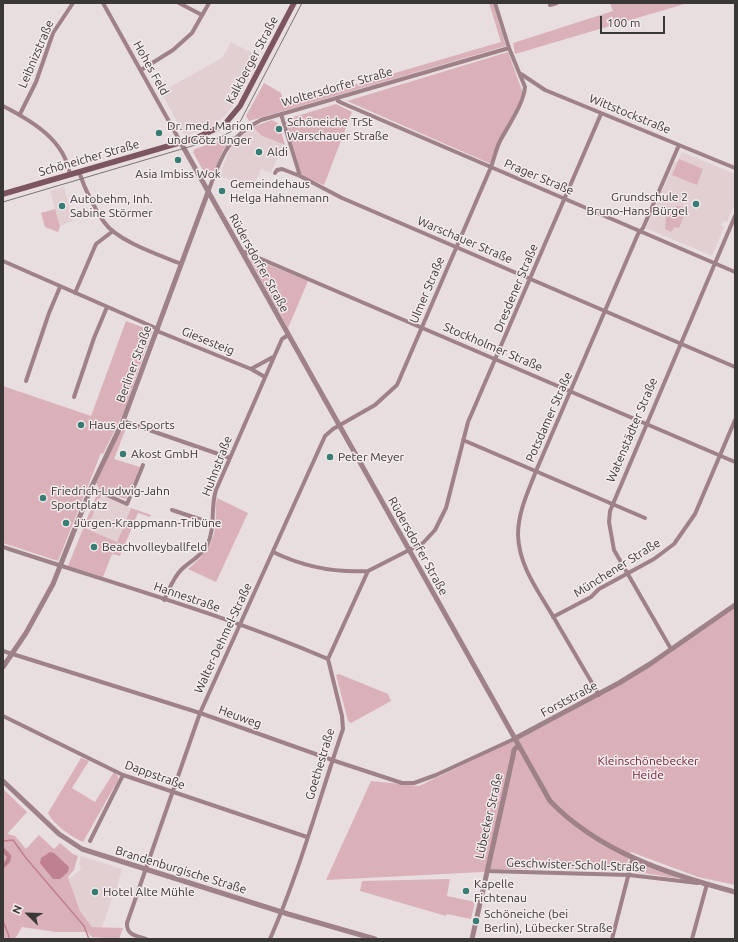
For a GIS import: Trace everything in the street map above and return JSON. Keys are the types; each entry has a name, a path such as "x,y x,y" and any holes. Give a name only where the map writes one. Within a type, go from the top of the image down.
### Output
{"main road":[{"name":"Kalkberger Straße","path":"224,125 238,110 294,3"},
{"name":"Schöneicher Straße","path":"3,194 181,143 209,133 224,125"}],"street":[{"name":"Leibnizstraße","path":"20,114 36,82 53,33 73,3"},
{"name":"Hohes Feld","path":"103,3 181,143"},
{"path":"179,3 202,15"},
{"path":"141,70 173,50 192,34 209,3"},
{"path":"495,3 509,48 520,74"},
{"path":"550,3 550,5 557,3"},
{"name":"Woltersdorfer Straße","path":"208,192 223,153 250,125 281,114 509,48"},
{"name":"Ulmer Straße","path":"339,426 375,405 397,386 491,167 500,142 510,126 524,94 525,87 520,74"},
{"name":"Wittstockstraße","path":"520,74 545,90 735,168"},
{"name":"Prager Straße","path":"337,98 342,104 566,198 735,272"},
{"path":"3,106 20,114 43,130 60,148 66,157 70,175"},
{"path":"281,114 300,176"},
{"name":"Dresdener Straße","path":"409,551 429,539 441,520 449,498 468,422 601,114"},
{"name":"Rüdersdorfer Straße","path":"181,143 544,794 558,810 587,834 633,857 707,884"},
{"name":"Potsdamer Straße","path":"599,694 531,580 523,562 519,545 519,522 521,509 536,471 679,145"},
{"name":"Warschauer Straße","path":"274,173 277,170 282,169 300,176 342,198 735,367"},
{"path":"79,172 104,222 113,231 140,246 181,264"},
{"name":"Berliner Straße","path":"3,667 26,633 61,566 91,488 123,421 208,192"},
{"name":"Watenstädter Straße","path":"671,649 614,550 609,522 612,504 735,216"},
{"path":"75,293 96,244 113,231"},
{"name":"Stockholmer Straße","path":"243,253 245,252 422,327 735,462"},
{"name":"Giesesteig","path":"3,261 157,330 251,369 265,377"},
{"path":"26,380 49,313 60,287"},
{"path":"74,397 94,338 107,307"},
{"name":"Huhnstraße","path":"164,600 177,574 202,553 205,548 211,534 214,496 282,339 288,335"},
{"path":"251,369 274,357"},
{"name":"Münchener Straße","path":"553,617 592,597 599,589 661,554 682,534 695,514 735,420"},
{"path":"123,421 230,458"},
{"name":"Walter-Dehmel-Straße","path":"146,939 131,934 126,928 126,923 200,713 325,436 339,426"},
{"path":"463,440 645,518"},
{"path":"91,488 127,504 143,465"},
{"path":"172,510 208,522 213,522"},
{"name":"Hannestraße","path":"3,547 240,625 328,659"},
{"path":"273,552 294,562 341,572 368,571 409,551"},
{"path":"328,659 368,571"},
{"name":"Forststraße","path":"400,782 414,783 436,775 514,740 599,694 671,649 735,605"},
{"name":"Heuweg","path":"3,651 200,713 333,761 400,782"},
{"name":"Goethestraße","path":"270,939 282,912 308,837 333,761 342,728 342,716 328,659"},
{"name":"Dappstraße","path":"3,716 123,775 308,837"},
{"name":"Lübecker Straße","path":"472,939 514,750 518,746"},
{"path":"90,841 123,775"},
{"name":"Brandenburgische Straße","path":"3,781 70,843 82,849 282,912 376,939"},
{"path":"612,939 633,857"},
{"name":"Geschwister-Scholl-Straße","path":"486,871 629,875 707,884 735,892"},
{"path":"692,939 707,884"}],"shaded area":[{"path":"231,42 260,57 238,99 225,116 212,126 185,136 161,92 222,58"},
{"path":"253,127 262,136 283,145 271,173 261,169 253,188 219,176 230,149 240,136"},
{"name":"Grundschule 2 Bruno-Hans Bürgel","path":"682,152 735,174 735,203 727,222 723,221 721,225 724,227 712,256 646,228 675,161 677,162"},
{"path":"64,187 73,221 60,226 50,191"},
{"path":"101,495 131,508 117,542 87,530"},
{"path":"50,852 54,853 69,867 68,872 60,879 53,879 40,863 41,858"},
{"name":"Hotel Alte Mühle","path":"81,856 122,869 117,886 119,891 114,893 102,927 92,927 80,911 69,879 81,869 79,863"}],"green space":[{"path":"489,3 493,3 506,46 249,121 246,116 264,83 281,93 285,105 501,42"},
{"path":"610,3 688,3 515,54 513,43 613,11"},
{"path":"508,52 523,93 491,164 347,101"},
{"path":"336,104 352,112 324,185 304,177 301,173 286,122 287,119"},
{"path":"272,120 279,124 285,145 262,136 253,127"},
{"path":"234,136 223,150 212,175 207,178 193,152 195,149"},
{"path":"679,159 703,169 697,185 672,175"},
{"path":"677,206 683,207 685,213 679,228 675,227 671,232 665,229 666,216 674,211"},
{"path":"55,209 60,226 58,232 45,227 41,213"},
{"path":"250,257 308,281 288,328 250,260"},
{"path":"126,321 152,331 123,414 103,454 101,453 58,561 3,543 3,386 91,416"},
{"path":"122,427 126,428 114,459 140,467 125,499 100,490 96,483"},
{"path":"97,494 101,495 87,529 117,542 131,508 151,515 150,517 138,513 120,556 112,554 103,577 68,566"},
{"path":"217,498 248,513 216,582 188,569 203,555 213,537 216,523"},
{"name":"Kleinschönebecker Heide","path":"735,607 735,885 698,877 631,852 625,869 491,869 483,872 326,880 371,781 419,786 548,724 643,671"},
{"path":"339,674 388,694 391,701 351,723 348,721 336,675"},
{"path":"81,758 89,761 72,788 95,802 114,772 118,776 118,780 83,842 63,830 54,822 48,813"},
{"path":"3,789 27,812 8,834 15,836 26,849 39,835 54,849 60,843 73,854 78,856 74,870 68,877 80,911 92,927 123,928 119,939 92,937 87,932 56,932 22,927 15,939 3,939"},
{"path":"637,861 677,876 676,878 635,872 633,869"},
{"path":"450,879 447,896 475,902 471,919 447,914 446,916 360,891 362,881"}],"waterway":[{"path":"3,841 13,840 26,858 84,926 89,939"},
{"path":"3,850 9,856 8,861 3,866"},
{"path":"3,921 9,936 8,939"}],"tram line":[{"path":"3,202 219,138 232,131 241,120 302,3"}],"place":[{"name":"Schöneiche TrSt Warschauer Straße","path":"279,129"},
{"name":"Dr. med. Marion und Götz Unger","path":"159,133"},
{"name":"Aldi","path":"259,152"},
{"name":"Asia Imbiss Wok","path":"178,160"},
{"name":"Gemeindehaus Helga Hahnemann","path":"222,191"},
{"name":"Grundschule 2 Bruno-Hans Bürgel","path":"696,204"},
{"name":"Autobehm, Inh. Sabine Störmer","path":"62,206"},
{"name":"Haus des Sports","path":"81,425"},
{"name":"Akost GmbH","path":"123,454"},
{"name":"Peter Meyer","path":"330,457"},
{"name":"Friedrich-Ludwig-Jahn Sportplatz","path":"43,498"},
{"name":"Jürgen-Krappmann-Tribüne","path":"66,523"},
{"name":"Beachvolleyballfeld","path":"94,547"},
{"name":"Kapelle Fichtenau","path":"466,891"},
{"name":"Hotel Alte Mühle","path":"95,892"},
{"name":"Schöneiche (bei Berlin), Lübecker Straße","path":"476,921"}]}
